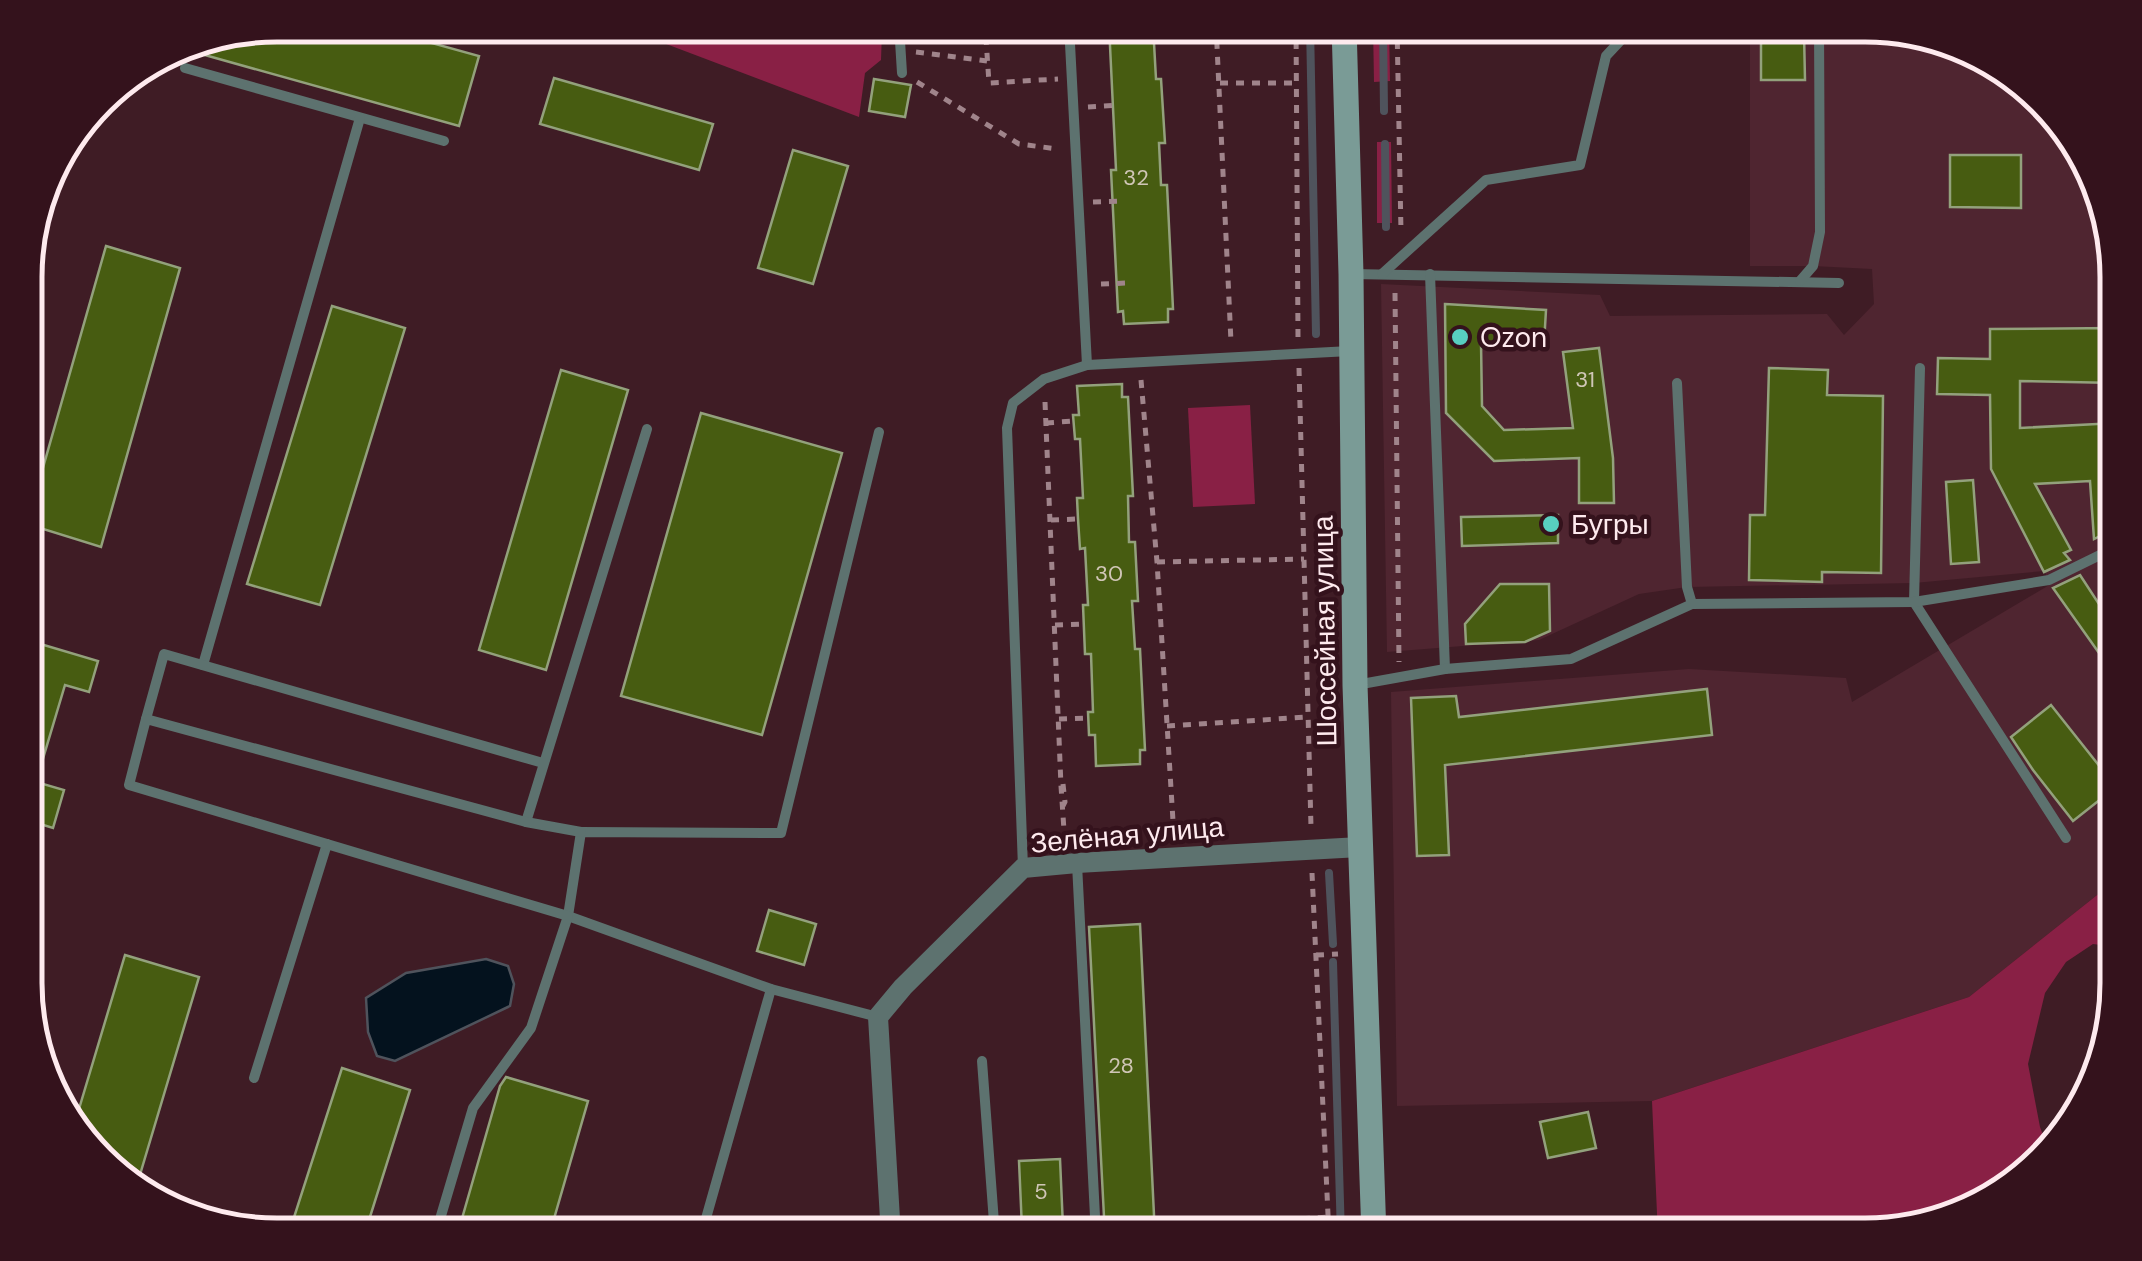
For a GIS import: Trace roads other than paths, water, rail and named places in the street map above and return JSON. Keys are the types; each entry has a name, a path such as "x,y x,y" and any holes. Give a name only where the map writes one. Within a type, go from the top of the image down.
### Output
{"main road":[{"name":"Шоссейная улица","path":"1344,42 1356,685 1373,1218"}],"street":[{"name":"Зелёная улица","path":"878,1017 903,986 1024,868 1360,847"},
{"path":"878,1017 889,1218"}],"lane":[{"path":"900,42 902,73"},
{"path":"1071,42 1087,365"},
{"path":"1382,274 1486,180 1580,165 1606,56 1619,42"},
{"path":"1800,281 1813,266 1820,232 1818,42"},
{"path":"185,68 444,141"},
{"path":"203,665 360,118"},
{"path":"1350,274 1839,283"},
{"path":"1430,274 1445,669"},
{"path":"1024,868 1007,428 1013,403 1044,379 1087,365 1351,351"},
{"path":"1920,368 1914,602 2066,838"},
{"path":"1678,384 1687,588 1692,604"},
{"path":"526,822 647,429"},
{"path":"146,718 526,822 581,832 781,833 879,432"},
{"path":"1356,685 1445,669 1571,659 1692,604 1914,602 2049,580 2099,555"},
{"path":"543,763 164,654 129,785 568,916 771,989 878,1017"},
{"path":"440,1218 473,1108 531,1028 568,916 581,832"},
{"path":"254,1078 327,844"},
{"path":"1072,863 1095,1218"},
{"path":"707,1218 771,989"},
{"path":"982,1061 995,1218"}],"water":[{"path":"486,959 508,966 514,984 510,1006 395,1061 377,1056 368,1032 366,998 406,973"}],"waterway":[{"path":"1310,42 1316,334"},
{"path":"1383,42 1384,111"},
{"path":"1385,144 1386,227"},
{"path":"1329,873 1333,944"},
{"path":"1333,962 1340,1218"}],"place":[{"name":"Ozon","path":"1460,337"},
{"name":"Бугры","path":"1551,524"}]}
